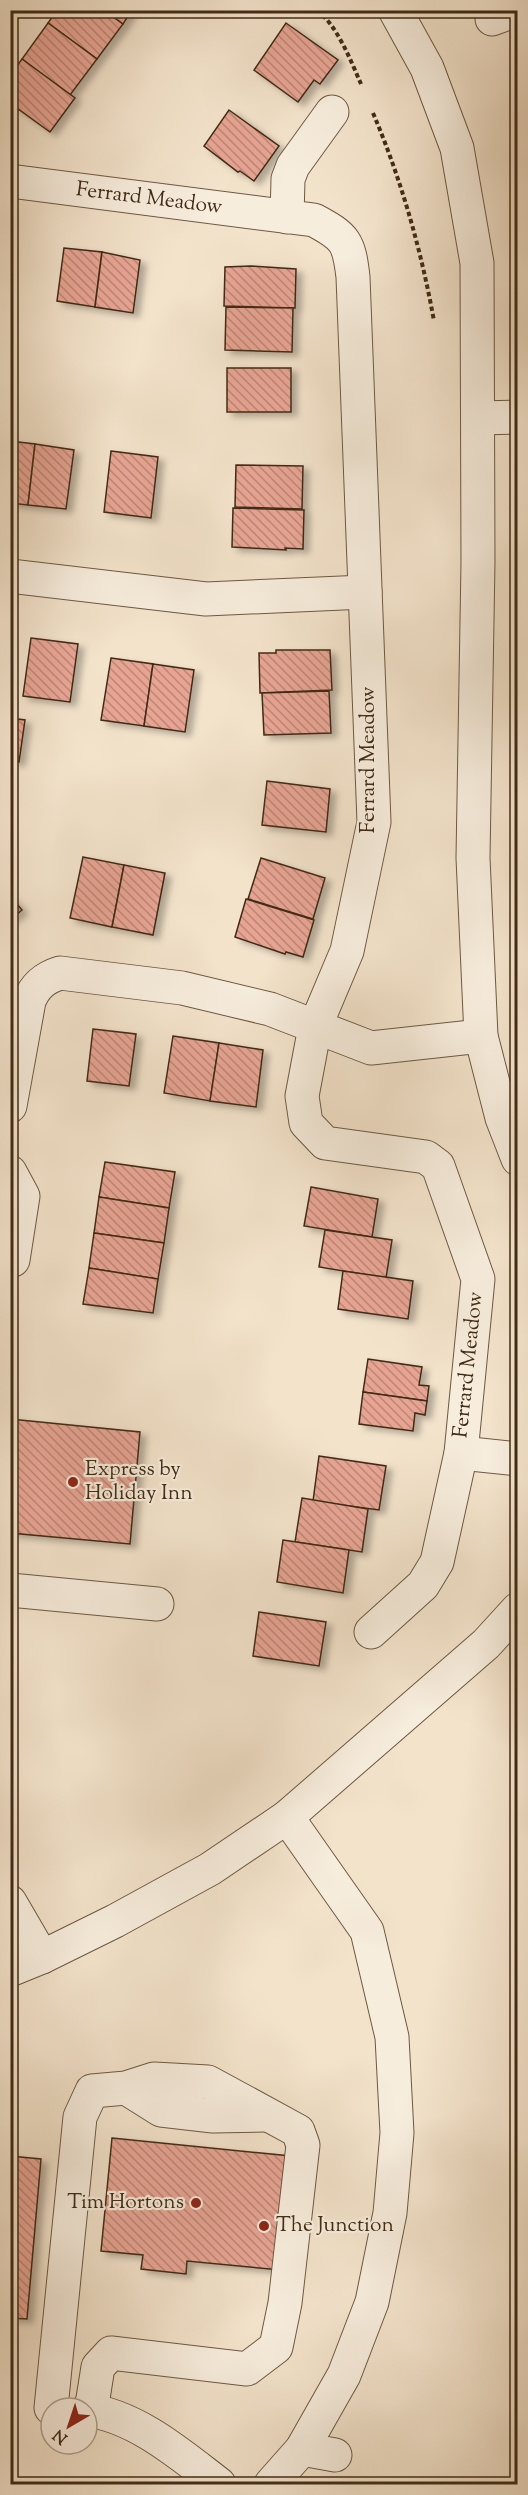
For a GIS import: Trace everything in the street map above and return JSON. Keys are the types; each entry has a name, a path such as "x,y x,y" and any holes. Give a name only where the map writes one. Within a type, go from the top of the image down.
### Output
{"street":[{"path":"395,10 427,68 458,148 477,263 478,418 473,858 480,1036 502,1118 518,1159"},
{"path":"287,217 288,185 293,166 332,112"},
{"name":"Ferrard Meadow","path":"10,181 314,220 330,228 344,240 350,252 353,277 374,822 347,951 315,1027 302,1096 306,1123 325,1143 426,1157 438,1166 478,1279 460,1453 437,1562 423,1585 371,1632"},
{"path":"478,418 518,417"},
{"path":"10,576 206,599 365,592"},
{"path":"10,1106 29,1001 35,988 49,976 60,973 183,988 270,1009 371,1048 480,1036"},
{"path":"10,1172 23,1196 13,1260"},
{"name":"Ferrard Meadow","path":"460,1453 518,1459"},
{"path":"10,1590 157,1604"},
{"path":"10,1970 116,1921 210,1869 287,1817 486,1644 518,1609"},
{"path":"271,2484 302,2449 344,2375 372,2302 390,2213 397,2133 392,2037 368,1931 287,1817"},
{"path":"10,1902 42,1957"},
{"path":"54,2396 80,2116 92,2091 126,2088 154,2079 208,2082 298,2131 303,2145 285,2303 276,2347 247,2369 111,2353 98,2367 92,2396"},
{"path":"99,2414 121,2420 154,2438 184,2457 219,2484"},
{"path":"302,2449 334,2455"}],"path":[{"path":"317,10 325,17 349,56 363,88"},
{"path":"372,110 390,153 425,270 435,326"}],"building":[{"path":"57,10 104,10 123,24 97,59 48,23"},
{"path":"104,10 132,10 123,24"},
{"path":"48,23 97,59 70,95 22,59"},
{"path":"286,23 338,60 320,84 314,80 298,102 254,70"},
{"path":"22,59 75,98 50,132 10,103 10,75"},
{"path":"229,110 279,146 254,181 240,171 238,172 204,146"},
{"path":"64,248 102,252 95,307 57,301"},
{"path":"102,252 140,260 133,313 95,307"},
{"path":"225,267 296,269 295,308 224,306"},
{"path":"226,307 293,308 292,352 225,350"},
{"path":"227,368 291,368 291,412 227,412"},
{"path":"10,441 35,444 28,505 10,503"},
{"path":"35,444 74,450 66,509 28,505"},
{"path":"111,451 158,457 151,518 104,512"},
{"path":"236,465 303,466 302,509 235,507"},
{"path":"233,508 304,510 303,549 232,547"},
{"path":"31,638 78,644 70,702 23,696"},
{"path":"276,650 330,650 332,690 260,693 259,653 276,653"},
{"path":"111,658 153,664 144,726 101,720"},
{"path":"153,664 194,670 185,732 144,726"},
{"path":"329,691 331,733 264,735 262,693"},
{"path":"10,718 25,720 19,762 10,761"},
{"path":"267,781 330,789 326,832 262,825"},
{"path":"83,857 124,865 112,927 70,918"},
{"path":"261,858 325,878 313,919 248,899"},
{"path":"124,865 165,873 153,935 112,927"},
{"path":"10,896 22,910 10,920"},
{"path":"246,899 314,920 303,957 286,952 285,954 235,937"},
{"path":"93,1029 136,1034 129,1086 87,1081"},
{"path":"173,1036 219,1043 210,1101 164,1093"},
{"path":"219,1043 263,1050 256,1107 210,1101"},
{"path":"105,1162 175,1172 169,1208 99,1197"},
{"path":"311,1187 378,1199 372,1237 304,1226"},
{"path":"99,1197 169,1208 164,1243 94,1233"},
{"path":"325,1230 392,1240 386,1278 319,1267"},
{"path":"94,1233 164,1243 158,1279 89,1268"},
{"path":"89,1268 158,1279 153,1313 83,1304"},
{"path":"343,1271 413,1281 408,1319 338,1309"},
{"path":"368,1359 422,1367 419,1385 429,1386 427,1401 363,1392"},
{"path":"363,1392 427,1401 425,1415 415,1413 413,1431 359,1424"},
{"name":"Express by Holiday Inn","path":"10,1419 140,1432 130,1544 10,1533"},
{"path":"319,1456 386,1466 379,1510 313,1501"},
{"path":"302,1498 368,1509 362,1552 295,1542"},
{"path":"283,1540 349,1550 343,1593 277,1582"},
{"path":"259,1612 326,1622 319,1666 253,1656"},
{"name":"Tim Hortons","path":"112,2138 291,2156 280,2270 187,2261 186,2274 141,2269 143,2255 101,2251"},
{"path":"10,2156 41,2159 27,2319 10,2318"}],"place":[{"name":"Express by Holiday Inn","path":"73,1482"},
{"name":"Tim Hortons","path":"196,2203"},
{"name":"The Junction","path":"264,2226"}]}
